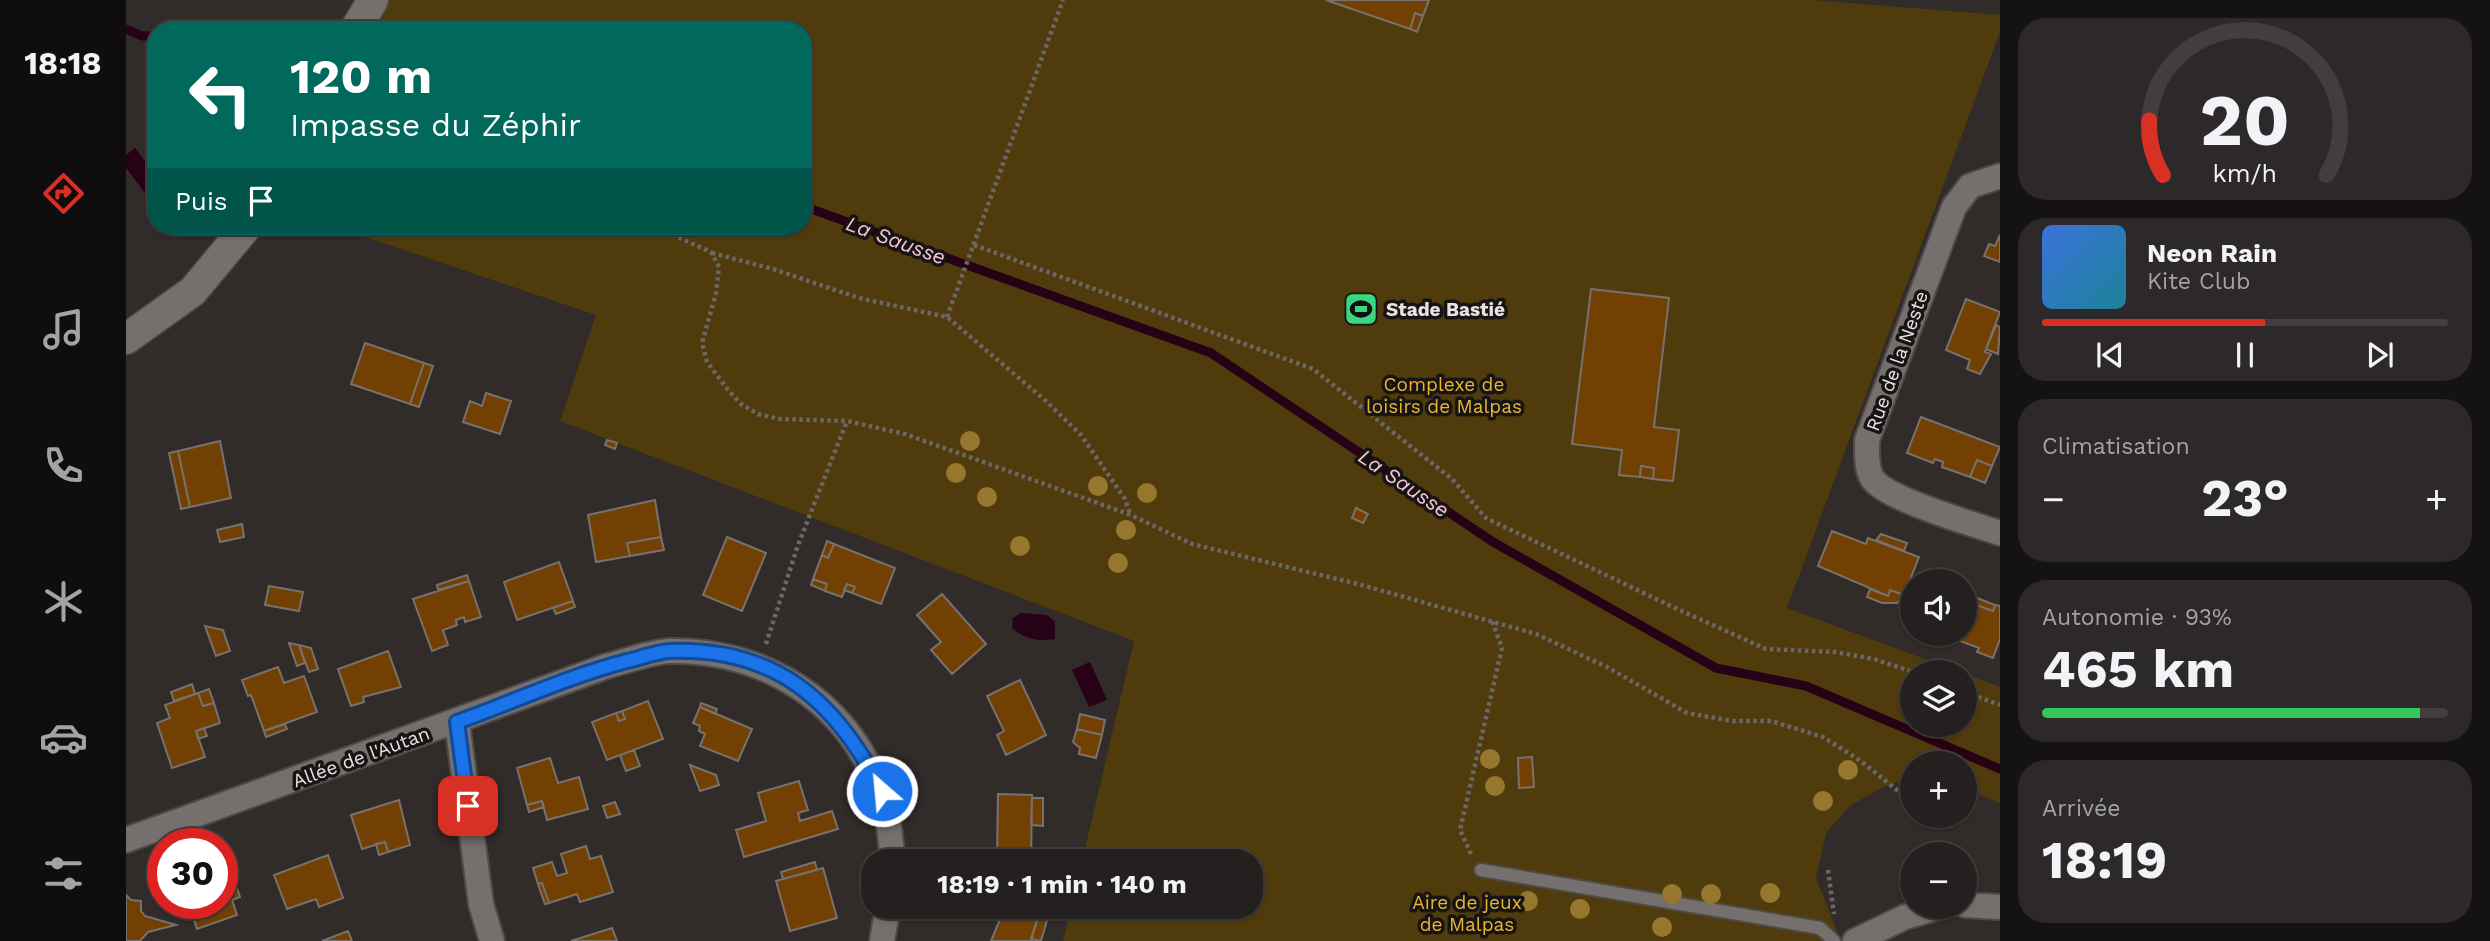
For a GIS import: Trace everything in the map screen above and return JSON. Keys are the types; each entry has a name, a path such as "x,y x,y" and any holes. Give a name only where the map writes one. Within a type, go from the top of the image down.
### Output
{"street":[{"path":"360,21 373,0"},
{"name":"Rue de la Neste","path":"2000,176 1970,186 1954,207 1867,440 1872,478 1890,494 2000,534"},
{"path":"126,339 192,291 239,235"},
{"name":"Allée de l'Autan","path":"126,840 607,666 667,651 712,654 759,665 791,680 846,728 882,791 891,849"},
{"path":"457,722 481,904 492,941"},
{"path":"1977,906 2000,907"},
{"path":"882,941 886,919"},
{"path":"1860,938 1901,919"}],"lane":[{"path":"1481,870 1819,928 1834,941"}],"path":[{"path":"947,317 1063,0"},
{"path":"673,235 711,252 773,269 859,298 947,317 1081,435 1125,499 1131,515"},
{"path":"974,245 1313,369 1452,479 1486,518 1672,607 1766,649 1861,656 1900,668"},
{"path":"711,252 719,267 716,293 702,343 707,362 741,404 758,414 780,419 846,421 905,434 1131,515 1192,544 1358,584 1536,634 1607,667 1687,713 1733,721 1771,721 1823,737 1861,761 1900,792"},
{"path":"759,665 798,545 846,421"},
{"path":"1481,870 1460,830 1502,648 1492,621"},
{"path":"1977,696 2000,705"},
{"path":"1828,870 1832,910 1836,919 1857,921 1860,938"}],"green space":[{"name":"Complexe de loisirs de Malpas","path":"373,0 1813,0 2000,15 2000,32 1787,608 1928,660 1900,660 1900,737 1977,737 1977,678 2000,687 2000,803 1977,794 1977,751 1900,751 1900,781 1881,788 1850,806 1826,833 1816,878 1841,941 1063,941 1068,919 1263,919 1263,849 1085,849 1134,641 560,421 596,315 360,235 812,235 812,21 361,21"}],"shaded area":[{"path":"135,148 147,164 145,193 126,168 126,155"},
{"path":"1021,613 1047,615 1055,622 1055,639 1032,639 1016,632 1012,628 1013,618"},
{"path":"1090,662 1107,700 1089,707 1072,670"}],"building":[{"path":"1326,0 1429,0 1423,16 1415,13 1410,29"},
{"path":"1415,13 1423,16 1417,32 1410,29"},
{"path":"2000,235 2000,262 1984,256 1989,244 1995,246"},
{"path":"1591,289 1669,298 1654,427 1679,430 1673,481 1653,479 1654,468 1641,466 1640,477 1619,475 1622,450 1572,444"},
{"path":"1966,299 2000,312 1985,352 1991,354 1980,374 1967,369 1970,360 1946,350"},
{"path":"1996,325 2000,327 1998,354 1986,349"},
{"path":"365,343 424,363 410,404 351,384"},
{"path":"424,363 433,366 419,407 410,404"},
{"path":"486,393 511,401 500,434 463,422 470,401 482,406"},
{"path":"1921,417 2000,447 1992,466 1977,460 1970,477 1942,467 1943,462 1935,459 1933,463 1907,453"},
{"path":"607,440 617,443 615,449 605,445"},
{"path":"220,441 231,498 190,507 178,451"},
{"path":"178,451 190,507 181,509 169,453"},
{"path":"1977,460 1992,466 1985,483 1970,477"},
{"path":"1641,466 1654,468 1653,479 1640,477"},
{"path":"655,500 661,537 627,543 630,556 596,562 588,515"},
{"path":"1356,508 1368,514 1363,523 1352,518"},
{"path":"242,524 244,537 220,542 217,530"},
{"path":"1832,531 1866,544 1868,538 1919,557 1914,569 1900,569 1900,594 1890,590 1888,596 1818,566"},
{"path":"1881,534 1907,543 1904,551 1876,540"},
{"path":"661,537 664,550 630,556 627,543"},
{"path":"727,537 766,553 742,611 703,595"},
{"path":"827,541 834,544 828,558 822,555"},
{"path":"834,544 895,568 881,604 852,593 855,587 847,584 842,597 825,591 827,584 813,579 822,555 828,558"},
{"path":"559,562 573,601 517,620 504,582"},
{"path":"467,575 469,581 438,590 437,585"},
{"path":"813,579 827,584 825,591 811,585"},
{"path":"469,581 481,617 465,622 464,617 456,620 457,625 443,630 448,645 432,651 413,599"},
{"path":"847,584 855,587 852,593 844,590"},
{"path":"269,586 303,592 299,611 265,605"},
{"path":"1870,589 1888,596 1890,590 1900,594 1897,603 1882,603 1867,597"},
{"path":"942,594 986,644 952,674 931,650 941,642 917,615"},
{"path":"1977,598 1995,605 1993,611 1977,605"},
{"path":"573,601 575,607 556,614 553,608"},
{"path":"1977,605 1993,611 1995,605 2000,606 2000,639 1993,658 1977,652 1979,648 1974,646 1977,646"},
{"path":"205,626 223,630 230,651 216,656"},
{"path":"289,643 299,645 305,663 297,666"},
{"path":"299,645 311,648 318,669 309,672"},
{"path":"388,651 401,687 363,697 364,702 351,706 338,669"},
{"path":"278,667 284,683 304,676 317,712 264,731 251,695 248,696 242,680"},
{"path":"1020,680 1046,735 1006,755 997,735 1004,731 987,696"},
{"path":"192,684 195,694 174,701 171,692"},
{"path":"209,689 214,703 203,706 198,693"},
{"path":"198,693 203,706 214,703 220,723 196,731 205,757 172,768 157,723 170,718 165,705"},
{"path":"648,701 663,739 607,760 592,722 616,713 619,721 625,719 622,711"},
{"path":"701,703 717,709 715,714 700,707"},
{"path":"700,707 752,729 738,761 700,746 705,734 699,731 700,726 693,723"},
{"path":"622,711 625,719 619,721 616,713"},
{"path":"1080,714 1105,720 1102,735 1077,729"},
{"path":"285,724 287,729 266,737 264,731"},
{"path":"204,728 207,736 198,739 196,731"},
{"path":"1077,729 1102,735 1096,758 1079,754 1080,748 1073,742"},
{"path":"634,750 640,766 626,771 620,755"},
{"path":"1532,757 1534,787 1519,788 1518,758"},
{"path":"550,758 558,783 579,777 588,809 547,820 542,801 527,805 517,768"},
{"path":"690,765 716,775 719,785 700,791"},
{"path":"799,781 808,810 798,813 800,821 832,811 838,829 744,857 736,830 766,821 758,793"},
{"path":"998,794 1032,795 1031,849 997,849"},
{"path":"1032,798 1043,798 1043,826 1031,825"},
{"path":"399,800 410,845 388,852 385,842 362,849 351,815"},
{"path":"542,801 544,807 529,812 527,805"},
{"path":"615,802 620,814 607,818 603,806"},
{"path":"385,842 388,852 379,855 376,844"},
{"path":"586,846 590,859 601,856 613,892 580,902 577,894 549,903 542,883 538,884 533,868 552,862 557,876 567,873 561,854"},
{"path":"328,855 343,898 319,907 316,899 287,909 274,875"},
{"path":"815,862 817,870 783,879 781,872"},
{"path":"823,868 837,918 790,931 776,881"},
{"path":"542,883 549,903 545,904 538,884"},
{"path":"126,895 131,900 141,901 141,911 147,919 176,925 148,932 140,941 126,941"},
{"path":"194,919 226,919 197,929"},
{"path":"1000,919 1038,919 1031,941 991,941"},
{"path":"1037,919 1047,919 1041,941 1031,939"},
{"path":"612,928 617,941 571,941"},
{"path":"348,931 352,941 322,941"}],"waterway":[{"name":"La Sausse","path":"126,29 147,36"},
{"name":"La Sausse","path":"812,209 1211,353 1493,542 1716,668 1806,686 2000,769"}],"place":[{"name":"Stade Bastié","path":"1361,309"}],"route":[{"path":"468,806 457,722 607,666 667,651 712,654 759,665 791,680 824,705 846,728 882,791"}],"park label":[{"name":"Aire de jeux de Malpas","path":"1467,913"}]}
